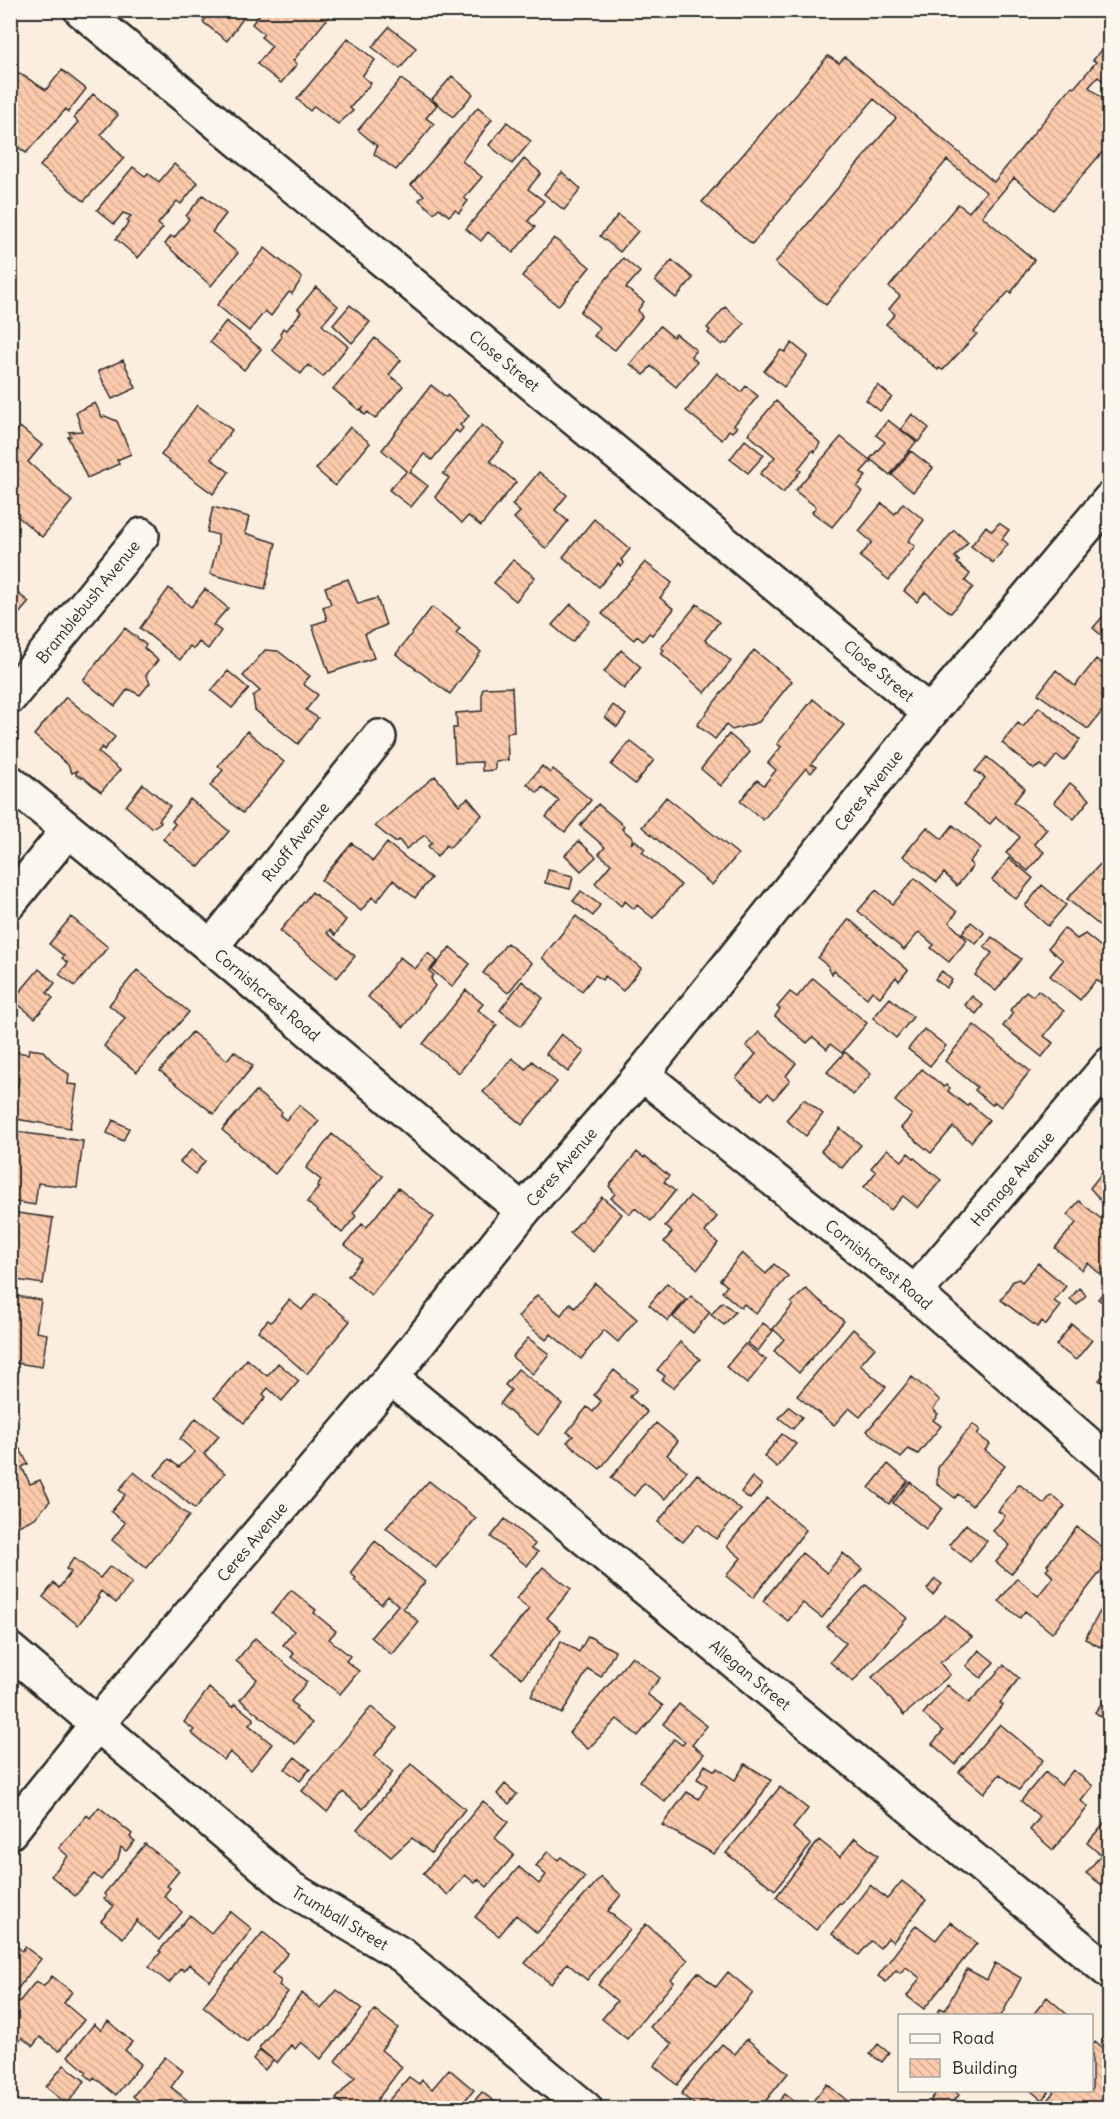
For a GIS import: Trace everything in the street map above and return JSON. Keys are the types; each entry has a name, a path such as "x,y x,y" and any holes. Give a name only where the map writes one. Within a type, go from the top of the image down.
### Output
{"street":[{"name":"Close Street","path":"81,10 930,713"},
{"name":"Ceres Avenue","path":"10,1832 98,1723 391,1378 524,1211 642,1074 930,713 1110,499"},
{"name":"Bramblebush Avenue","path":"10,698 142,536"},
{"name":"Ruoff Avenue","path":"211,946 379,737"},
{"name":"Cornishcrest Road","path":"10,782 211,946 524,1211"},
{"path":"10,902 68,830"},
{"name":"Homage Avenue","path":"915,1293 1110,1064"},
{"name":"Cornishcrest Road","path":"642,1074 915,1293 1110,1462"},
{"name":"Allegan Street","path":"391,1378 1110,1972"},
{"path":"10,1650 98,1723"},
{"name":"Trumball Street","path":"98,1723 290,1888 402,1955 585,2109"}],"building":[{"path":"212,10 249,10 227,41 203,22"},
{"path":"263,10 328,10 332,13 293,61 297,64 281,83 257,64 272,46 261,37 264,34 252,24"},
{"path":"389,27 416,48 400,69 372,47"},
{"path":"348,38 375,60 362,76 371,83 350,108 353,111 338,124 314,106 310,111 297,99"},
{"path":"1110,41 1110,86 1098,77 1089,87 1110,105 1110,143 1053,210 1014,178 982,216 1034,260 1011,293 1009,291 974,332 977,334 943,370 939,368 938,370 886,324 895,314 889,309 900,296 889,287 958,204 969,212 986,192 947,160 826,305 775,263 896,118 874,99 752,244 702,202 828,56 839,63 845,57 994,182 1072,86 1074,88 1096,62 1093,60"},
{"path":"62,70 86,89 68,112 66,109 26,153 10,141 10,83 19,73 46,90"},
{"path":"452,76 473,94 453,117 432,99"},
{"path":"401,79 437,105 426,118 434,124 396,170 374,154 377,146 358,130"},
{"path":"93,94 118,115 101,134 124,158 84,201 40,166 78,122 74,118"},
{"path":"478,107 492,119 462,161 482,177 464,198 468,201 459,213 455,210 449,216 439,208 434,213 419,200 424,195 411,185"},
{"path":"507,122 531,141 512,164 489,145"},
{"path":"524,159 541,173 528,189 544,201 528,221 535,227 513,253 488,232 481,241 466,229"},
{"path":"174,164 198,183 181,204 177,201 158,224 163,228 138,258 116,239 131,216 123,213 114,224 97,210 133,167 145,176 148,173 159,182"},
{"path":"562,172 581,189 564,210 544,194"},
{"path":"203,195 226,214 212,232 238,253 211,286 165,244 171,236 174,238 189,219 186,216"},
{"path":"618,215 638,231 620,252 600,236"},
{"path":"554,238 590,267 558,306 522,276"},
{"path":"265,248 302,278 292,294 289,292 271,316 265,311 249,331 217,305"},
{"path":"623,258 640,272 626,288 644,302 638,310 642,317 615,350 594,336 600,328 580,312"},
{"path":"672,260 693,278 676,298 655,281"},
{"path":"316,287 338,306 322,325 348,346 323,377 308,365 301,374 272,350 281,338 280,333 283,328 287,330 301,312 298,309"},
{"path":"350,305 370,322 352,343 333,325"},
{"path":"725,307 744,324 727,344 722,345 708,333 710,330 707,328"},
{"path":"226,321 261,349 244,370 210,342"},
{"path":"660,326 673,337 676,334 696,350 691,356 697,362 676,387 651,366 644,375 630,364"},
{"path":"375,338 401,360 389,375 403,386 375,419 368,412 365,415 361,411 363,408 359,410 333,389"},
{"path":"792,343 808,356 784,387 764,371 781,350 785,352"},
{"path":"123,360 136,388 112,399 98,371"},
{"path":"717,373 741,392 746,386 758,396 734,425 737,427 732,432 729,430 722,440 686,411"},
{"path":"431,385 446,397 447,395 469,416 460,425 463,428 459,433 456,430 432,460 424,454 410,472 428,486 411,507 389,490 407,471 382,450"},
{"path":"878,385 892,397 880,411 866,400"},
{"path":"776,401 820,443 815,452 813,450 798,469 801,471 783,493 760,474 775,457 748,434"},
{"path":"95,403 102,417 117,421 131,454 117,460 119,464 87,478 68,437 71,436 69,432 82,431 76,412"},
{"path":"197,405 232,430 211,459 229,472 213,494 161,455"},
{"path":"912,414 929,428 918,442 901,429"},
{"path":"888,420 916,442 890,475 870,459 885,442 876,435"},
{"path":"482,425 504,443 490,461 516,482 481,526 468,516 462,523 435,497 449,478 443,474"},
{"path":"20,427 42,445 28,462 72,501 42,537 10,510 10,495 16,489 10,485 10,439"},
{"path":"350,427 370,443 335,486 316,469"},
{"path":"841,437 871,461 861,472 866,476 857,487 862,491 832,527 812,512 816,507 795,491"},
{"path":"745,440 764,455 748,473 730,459"},
{"path":"911,451 933,468 913,492 892,475"},
{"path":"539,472 567,495 555,510 568,521 546,549 514,518 520,512 512,505"},
{"path":"882,503 895,514 903,503 924,520 908,541 915,546 889,580 860,557 872,542 859,531"},
{"path":"213,507 249,517 245,533 276,543 265,589 210,574 218,544 218,535 207,532"},
{"path":"594,519 630,549 621,560 624,563 621,567 618,564 599,587 563,557"},
{"path":"999,523 1009,530 1002,539 1008,544 993,563 971,546 986,526 992,531"},
{"path":"954,530 968,542 955,557 959,561 957,563 970,574 965,581 973,587 951,613 925,592 917,602 904,591"},
{"path":"513,560 535,577 516,601 494,583"},
{"path":"645,562 672,583 660,598 674,609 652,635 649,633 643,641 637,636 634,640 602,614"},
{"path":"348,579 358,604 377,598 386,625 365,634 374,658 329,673 312,625 327,620 323,607 331,604 325,587"},
{"path":"10,587 29,602 10,624"},
{"path":"169,588 191,607 205,589 228,608 213,625 221,631 208,649 199,642 194,649 190,646 180,660 140,628"},
{"path":"571,604 590,621 572,642 552,625"},
{"path":"697,604 719,622 705,640 731,661 705,693 661,653 664,650 661,648"},
{"path":"432,607 460,628 456,633 481,652 450,694 396,654"},
{"path":"1110,608 1110,641 1106,643 1101,640 1103,637 1093,628"},
{"path":"125,628 146,645 144,648 158,660 146,675 150,683 140,695 128,689 115,706 83,680"},
{"path":"265,650 278,651 310,676 303,684 318,695 306,710 318,718 298,744 255,710 253,696 260,691 243,676"},
{"path":"621,650 641,667 624,689 604,672"},
{"path":"754,650 792,681 759,722 732,730 726,725 715,739 697,725"},
{"path":"1096,659 1110,670 1110,714 1103,710 1088,729 1038,694 1056,670 1075,686"},
{"path":"228,671 249,689 232,708 211,691"},
{"path":"512,687 514,732 507,733 508,760 495,761 495,770 482,771 482,762 455,763 453,728 457,728 456,713 482,711 484,688"},
{"path":"66,697 115,737 104,750 102,747 98,752 120,770 101,792 84,778 76,775 77,771 72,773 68,765 34,735"},
{"path":"813,699 844,725 811,764 816,767 811,773 806,768 763,820 740,801 757,780 764,785 776,770 768,763 781,747 777,744"},
{"path":"613,705 626,715 617,727 605,717"},
{"path":"1039,707 1080,740 1064,761 1057,755 1046,769 1041,765 1034,769 1002,743 1018,723 1023,727"},
{"path":"247,731 284,762 243,813 210,786 223,770 218,766"},
{"path":"729,734 750,752 721,786 701,769"},
{"path":"630,741 654,760 635,784 611,765"},
{"path":"987,757 1025,788 1014,802 1047,829 1034,844 1044,852 1028,871 1006,853 1020,837 996,817 990,824 964,804 985,778 975,771"},
{"path":"542,766 550,773 553,769 591,800 565,832 546,817 559,801 542,787 538,793 527,784"},
{"path":"435,776 459,805 468,798 482,815 449,848 446,845 437,857 428,846 432,843 425,835 406,849 399,840 395,842 375,826"},
{"path":"1070,783 1090,799 1074,819 1054,802"},
{"path":"143,784 170,806 159,820 161,822 152,828 126,806"},
{"path":"666,797 738,854 712,885 642,827"},
{"path":"190,799 229,831 199,867 163,839 175,824 172,821"},
{"path":"598,804 624,826 622,829 633,838 631,844 635,840 645,849 642,852 681,885 653,918 637,905 634,909 625,901 621,906 595,883 611,864 599,854 605,847 580,826"},
{"path":"953,825 981,848 969,862 973,866 957,886 944,873 937,882 903,856 927,827 942,839"},
{"path":"579,841 596,857 581,871 565,855"},
{"path":"352,843 373,861 387,843 431,878 415,898 393,880 377,901 372,897 361,911 321,880"},
{"path":"1108,856 1110,857 1110,934 1067,899"},
{"path":"1009,858 1033,878 1016,899 992,880"},
{"path":"548,870 573,876 570,889 545,883"},
{"path":"915,878 957,912 949,922 967,940 949,962 931,948 934,945 919,932 904,950 858,911 876,890 893,904"},
{"path":"1042,885 1066,905 1048,926 1025,906"},
{"path":"581,891 600,905 593,916 573,901"},
{"path":"312,892 346,920 335,935 330,930 327,933 355,956 337,978 280,931"},
{"path":"576,916 641,968 623,991 605,976 602,980 595,975 582,991 542,958"},
{"path":"71,917 108,947 75,986 59,974 68,963 62,958 64,956 49,944"},
{"path":"849,919 908,970 899,981 896,977 880,997 872,991 867,998 834,971 832,974 829,967 818,958"},
{"path":"971,922 985,933 976,944 962,933"},
{"path":"1064,928 1077,939 1085,934 1110,954 1110,978 1104,985 1096,980 1080,1000 1050,976 1063,960 1048,948"},
{"path":"992,937 1021,959 996,991 975,975 992,953 984,947"},
{"path":"507,943 532,963 508,993 483,973"},
{"path":"450,947 470,964 452,987 432,970"},
{"path":"428,953 437,961 429,971 434,975 431,978 435,986 404,1027 368,997 400,957 415,969"},
{"path":"39,969 55,983 47,993 53,998 35,1018 13,1000"},
{"path":"137,970 189,1012 137,1072 104,1046 125,1018 109,1005"},
{"path":"942,971 952,980 946,988 935,979"},
{"path":"813,978 867,1023 842,1053 830,1044 827,1049 813,1037 807,1043 775,1016 780,1009 777,1007 790,992 797,997"},
{"path":"522,981 543,998 521,1026 500,1010"},
{"path":"466,990 483,1004 478,1010 497,1025 459,1073 423,1044"},
{"path":"1038,990 1064,1011 1044,1036 1053,1043 1042,1057 1003,1026 1013,1013 1010,1010 1026,991 1033,996"},
{"path":"972,996 983,1005 976,1014 965,1005"},
{"path":"890,998 913,1017 896,1038 873,1018"},
{"path":"974,1025 1030,1071 1001,1107 995,1102 992,1105 975,1090 977,1087 945,1061"},
{"path":"924,1029 946,1046 930,1066 908,1049"},
{"path":"192,1032 227,1060 234,1051 253,1066 214,1114 160,1071"},
{"path":"759,1032 796,1063 786,1076 790,1080 774,1099 768,1093 762,1100 736,1078 756,1054 746,1046"},
{"path":"561,1034 584,1052 568,1072 546,1054"},
{"path":"29,1049 43,1051 56,1065 69,1074 68,1084 77,1085 70,1128 10,1118 10,1085 18,1086 19,1078 10,1077 10,1051 28,1054"},
{"path":"845,1052 871,1074 853,1095 827,1072"},
{"path":"512,1058 526,1069 532,1061 557,1082 522,1125 483,1092"},
{"path":"922,1069 944,1087 946,1085 950,1088 948,1091 967,1106 969,1103 989,1120 971,1142 953,1127 931,1153 901,1128 912,1115 895,1101"},
{"path":"256,1091 282,1112 280,1115 286,1120 299,1105 319,1121 275,1174 222,1130"},
{"path":"804,1099 823,1114 806,1136 786,1120"},
{"path":"113,1120 129,1128 123,1141 107,1133"},
{"path":"840,1128 861,1145 842,1168 821,1151"},
{"path":"10,1131 83,1141 77,1188 38,1183 35,1205 10,1201"},
{"path":"332,1134 383,1176 353,1213 356,1216 342,1233 307,1202 319,1187 317,1186 321,1180 306,1168"},
{"path":"192,1149 205,1161 195,1174 180,1162"},
{"path":"887,1149 902,1161 908,1153 941,1180 918,1208 903,1196 891,1210 864,1187 876,1172 871,1168"},
{"path":"637,1152 669,1176 664,1182 675,1191 651,1221 635,1208 630,1214 611,1198 615,1194 609,1186"},
{"path":"1110,1165 1110,1203 1106,1200 1103,1203 1090,1188"},
{"path":"398,1188 434,1217 371,1295 348,1276 362,1259 345,1245 362,1224 367,1227"},
{"path":"690,1196 717,1217 705,1232 718,1243 698,1269 664,1242 672,1232 665,1226"},
{"path":"602,1197 622,1214 593,1252 570,1233"},
{"path":"1079,1201 1110,1226 1110,1263 1100,1274 1088,1263 1082,1270 1055,1248 1076,1223 1067,1215"},
{"path":"10,1212 53,1218 43,1284 10,1279"},
{"path":"742,1253 766,1274 774,1264 788,1276 756,1314 744,1304 741,1308 722,1292 727,1286 720,1280"},
{"path":"1038,1263 1066,1286 1054,1301 1061,1306 1046,1325 1042,1321 1037,1327 1001,1300 1013,1281 1019,1279 1022,1282"},
{"path":"595,1283 637,1319 618,1342 604,1330 581,1359 551,1334 546,1340 518,1317 537,1295 561,1315 570,1303 575,1308"},
{"path":"667,1283 686,1299 668,1321 649,1305"},
{"path":"1110,1284 1110,1307 1098,1299"},
{"path":"1079,1288 1086,1295 1077,1305 1070,1299"},
{"path":"806,1289 844,1321 799,1373 774,1351 784,1339 773,1329 793,1305 791,1303"},
{"path":"316,1293 350,1321 307,1374 258,1331 268,1320 271,1322 289,1300 302,1310"},
{"path":"10,1295 41,1300 36,1332 47,1334 42,1367 10,1362"},
{"path":"691,1296 710,1312 693,1333 673,1317"},
{"path":"722,1302 735,1312 724,1325 711,1315"},
{"path":"763,1323 773,1331 758,1351 747,1343"},
{"path":"1072,1324 1092,1340 1076,1360 1056,1345"},
{"path":"853,1329 875,1348 860,1365 886,1387 860,1417 849,1408 834,1425 797,1396"},
{"path":"528,1338 549,1354 533,1374 512,1357"},
{"path":"680,1342 700,1359 673,1388 662,1380 665,1376 657,1370"},
{"path":"745,1344 766,1360 747,1384 726,1367"},
{"path":"247,1359 267,1376 278,1363 299,1381 282,1401 268,1388 263,1394 266,1397 244,1423 214,1398"},
{"path":"1110,1367 1110,1388 1099,1380"},
{"path":"518,1369 562,1404 538,1435 500,1404 511,1390 505,1385"},
{"path":"614,1370 637,1389 630,1397 647,1412 600,1469 567,1442 573,1436 567,1432 587,1407 593,1412 601,1401 594,1395"},
{"path":"912,1377 940,1400 933,1409 938,1414 933,1420 941,1426 918,1454 908,1449 901,1458 867,1431"},
{"path":"789,1407 802,1417 793,1429 779,1418"},
{"path":"196,1418 219,1436 204,1454 225,1473 195,1509 155,1475 169,1459 179,1467 195,1452 180,1439"},
{"path":"656,1423 678,1441 667,1455 687,1471 665,1499 644,1483 634,1496 611,1478"},
{"path":"973,1424 980,1430 977,1434 990,1444 985,1450 1005,1466 972,1506 958,1494 955,1498 937,1484 938,1466"},
{"path":"782,1434 796,1444 777,1467 764,1456"},
{"path":"20,1449 28,1464 22,1467 30,1484 40,1480 50,1501 35,1518 10,1530 10,1454"},
{"path":"888,1464 908,1481 889,1504 869,1488"},
{"path":"134,1472 189,1516 146,1568 112,1540 125,1523 111,1512 125,1495 119,1490"},
{"path":"697,1474 741,1510 716,1539 698,1524 683,1542 658,1522"},
{"path":"752,1477 762,1485 750,1499 741,1492"},
{"path":"429,1481 476,1518 436,1568 386,1528"},
{"path":"910,1482 942,1508 926,1529 893,1503"},
{"path":"1019,1484 1044,1504 1051,1495 1065,1506 1011,1574 996,1562 1010,1545 993,1531 1005,1516 998,1511"},
{"path":"767,1498 806,1530 753,1598 726,1576 741,1558 727,1546"},
{"path":"505,1519 535,1544 532,1548 538,1552 527,1566 491,1537"},
{"path":"966,1524 987,1541 970,1562 949,1545"},
{"path":"1077,1527 1110,1553 1110,1560 1052,1633 1025,1611 1020,1618 999,1601 1017,1578 1038,1596 1053,1577 1046,1570 1049,1567 1047,1565"},
{"path":"375,1541 425,1582 403,1608 419,1622 392,1655 371,1637 398,1605 388,1596 381,1604 354,1580 356,1578 350,1573"},
{"path":"802,1553 827,1573 843,1553 862,1569 822,1618 803,1603 788,1621 763,1601"},
{"path":"74,1558 100,1578 110,1566 132,1583 116,1603 101,1591 97,1597 99,1598 78,1625 43,1597 54,1583 59,1588 71,1572 66,1569"},
{"path":"543,1567 571,1589 547,1618 561,1630 522,1678 492,1654 529,1609 516,1599"},
{"path":"935,1579 942,1584 933,1595 927,1589"},
{"path":"866,1585 907,1618 853,1682 830,1662 846,1643 827,1627"},
{"path":"291,1590 316,1610 314,1613 336,1631 329,1639 350,1656 346,1661 359,1671 340,1694 291,1657 294,1654 283,1645 294,1631 272,1613"},
{"path":"1110,1593 1110,1648 1102,1644 1100,1647 1085,1639"},
{"path":"945,1615 972,1637 940,1663 950,1675 904,1715 872,1677"},
{"path":"588,1636 615,1651 601,1677 588,1669 562,1714 531,1696 561,1641 579,1652"},
{"path":"255,1638 307,1682 291,1701 297,1707 295,1709 312,1723 295,1744 240,1700 257,1679 236,1661"},
{"path":"979,1650 994,1662 981,1678 966,1666"},
{"path":"632,1656 660,1678 647,1694 663,1706 638,1736 617,1719 588,1749 569,1733"},
{"path":"1004,1665 1019,1678 1000,1703 1003,1705 955,1764 932,1744 943,1731 923,1714 947,1685 969,1703"},
{"path":"209,1688 232,1707 235,1704 254,1719 249,1725 272,1744 251,1770 230,1752 224,1760 191,1733 194,1730 184,1722"},
{"path":"1105,1699 1110,1702 1109,1723 1095,1712"},
{"path":"679,1704 707,1726 692,1745 704,1754 665,1802 639,1781 674,1739 682,1745 685,1742 663,1724"},
{"path":"371,1707 397,1728 374,1756 393,1772 363,1809 343,1792 327,1812 302,1791"},
{"path":"1000,1724 1043,1760 1019,1790 1000,1774 984,1793 959,1772"},
{"path":"295,1757 310,1769 300,1781 285,1769"},
{"path":"411,1764 465,1809 431,1853 412,1838 391,1857 357,1829"},
{"path":"745,1764 771,1780 755,1805 714,1854 662,1825 687,1792 699,1799 707,1785 697,1779 705,1765 715,1771 717,1768 735,1780"},
{"path":"1073,1770 1093,1786 1081,1801 1088,1807 1053,1850 1030,1830 1040,1817 1021,1801 1045,1772 1061,1785"},
{"path":"505,1784 517,1794 509,1804 497,1794"},
{"path":"780,1787 808,1809 793,1828 811,1845 775,1890 726,1853"},
{"path":"483,1801 508,1822 495,1838 514,1855 487,1887 478,1879 475,1883 465,1875 448,1895 423,1874"},
{"path":"99,1807 132,1834 130,1837 135,1841 126,1851 121,1847 118,1859 101,1880 94,1874 75,1896 51,1876 68,1856 59,1848 87,1815 90,1818"},
{"path":"1110,1816 1110,1891 1086,1873 1101,1855 1087,1843"},
{"path":"855,1838 878,1856 841,1904 839,1903 816,1930 776,1897 819,1840 840,1857"},
{"path":"145,1844 179,1871 167,1886 170,1888 164,1896 182,1912 159,1940 137,1922 138,1919 123,1938 101,1921 114,1906 104,1899 106,1896 104,1894"},
{"path":"548,1851 558,1860 561,1857 585,1877 537,1933 516,1915 499,1936 475,1917 519,1867 539,1884 546,1875 536,1866"},
{"path":"601,1877 621,1895 608,1911 630,1929 587,1980 567,1963 551,1984 525,1963"},
{"path":"902,1881 926,1900 893,1942 888,1938 880,1948 871,1941 859,1955 832,1934 870,1885 887,1899"},
{"path":"230,1911 252,1929 210,1981 189,1964 184,1971 181,1968 169,1983 149,1967 161,1952 159,1951 190,1915 211,1933"},
{"path":"950,1922 977,1943 924,2009 907,1996 920,1978 906,1967 900,1973 896,1970 886,1982 878,1976 916,1925 936,1940"},
{"path":"646,1924 688,1960 671,1980 674,1982 627,2039 602,2019 617,2001 598,1985"},
{"path":"263,1932 288,1953 272,1973 281,1981 279,1985 288,1992 247,2042 203,2006"},
{"path":"12,1942 22,1951 25,1947 41,1959 12,1996"},
{"path":"995,1963 1021,1978 1002,2014 937,2014 940,2008 945,2010 967,1969 987,1980"},
{"path":"698,1972 716,1987 728,1972 753,1993 677,2085 654,2066 672,2044 650,2027"},
{"path":"52,1976 72,1992 64,2003 84,2020 59,2051 40,2037 33,2046 22,2038 10,2053 10,2013 36,1981 44,1986"},
{"path":"337,1990 362,2009 321,2059 301,2042 295,2049 291,2045 277,2063 259,2048 302,1993 321,2009"},
{"path":"1047,1997 1067,2014 1034,2014"},
{"path":"375,2010 398,2028 381,2050 402,2067 374,2104 372,2102 367,2108 348,2108 336,2099 355,2077 335,2061"},
{"path":"108,2021 132,2042 125,2050 141,2064 116,2095 94,2077 92,2080 85,2074 87,2072 68,2056 94,2024 101,2030"},
{"path":"747,2039 788,2073 760,2108 744,2108 736,2102 730,2108 727,2106 725,2108 699,2108 681,2094 722,2044 735,2054"},
{"path":"1095,2042 1110,2054 1110,2108 1044,2108 1054,2092 1093,2092 1093,2045"},
{"path":"878,2044 889,2053 882,2062 870,2054"},
{"path":"260,2050 273,2060 265,2070 253,2059"},
{"path":"165,2057 183,2071 171,2087 197,2108 139,2108 142,2104 133,2096"},
{"path":"64,2065 85,2081 67,2104 46,2087"},
{"path":"449,2069 474,2090 458,2108 382,2108 409,2077 419,2084 422,2080 432,2089"},
{"path":"827,2084 851,2104 847,2108 807,2108"},
{"path":"482,2092 503,2108 468,2108"},
{"path":"937,2092 955,2092 959,2095 948,2108 939,2108 930,2101"},
{"path":"1032,2092 1048,2092 1042,2100"},
{"path":"785,2094 802,2108 773,2108"}]}
